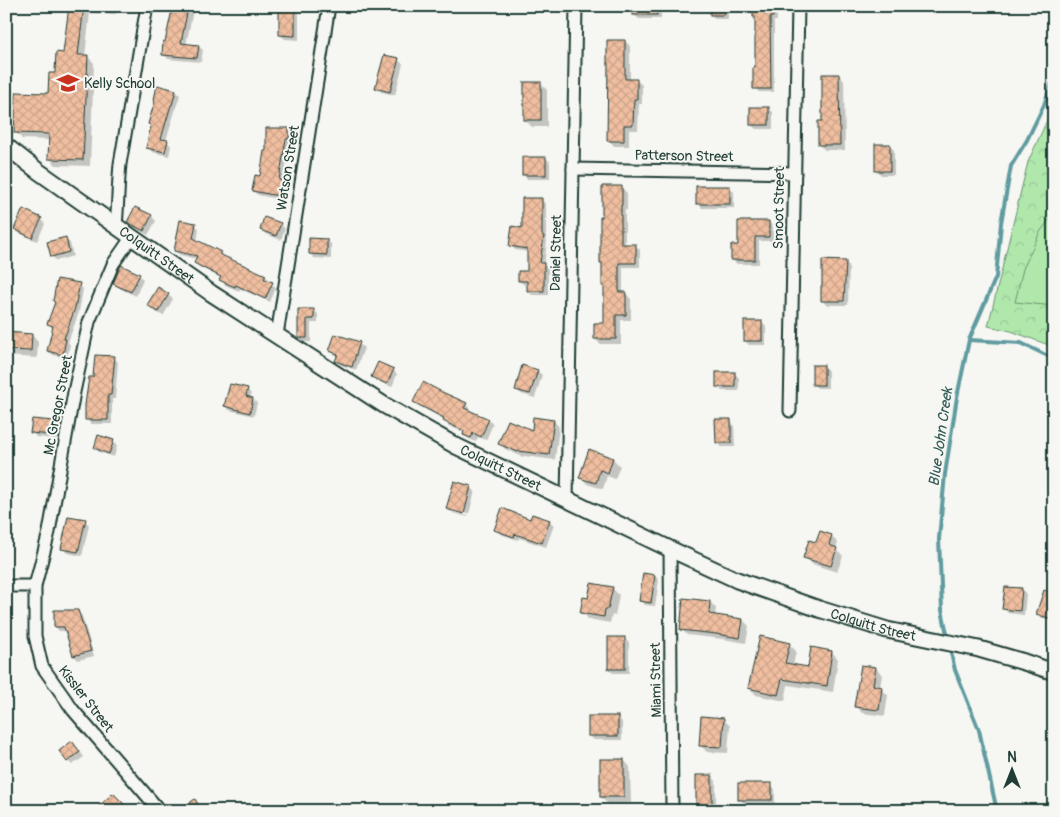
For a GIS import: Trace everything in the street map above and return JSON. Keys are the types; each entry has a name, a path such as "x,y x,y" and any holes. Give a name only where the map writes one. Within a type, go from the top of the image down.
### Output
{"street":[{"path":"116,226 120,164 147,6"},
{"name":"Watson Street","path":"277,335 329,6"},
{"name":"Daniel Street","path":"567,500 576,6"},
{"name":"Smoot Street","path":"790,411 798,6"},
{"name":"Colquitt Street","path":"6,146 38,171 211,294 384,405 456,446 670,550 738,580 819,609 887,630 979,649 1054,672"},
{"name":"Patterson Street","path":"573,169 795,173"},
{"name":"Mc Gregor Street","path":"35,586 49,532 74,392 90,322 113,264 131,238"},
{"name":"Miami Street","path":"670,550 672,811"},
{"path":"6,586 35,586"},
{"name":"Kissler Street","path":"35,586 35,636 42,666 73,710 160,811"}],"green space":[{"path":"1054,105 1054,347 1011,331 988,326 1028,162"},
{"path":"1054,214 1054,306 1015,302 1023,269 1040,232"}],"building":[{"name":"Kelly School","path":"69,6 84,6 78,55 88,55 83,160 48,159 49,134 14,133 16,92 48,93 49,73 55,73 56,52 63,53"},
{"path":"279,6 295,6 295,36 279,35"},
{"path":"633,6 657,6 657,15 633,15"},
{"path":"710,6 724,6 724,15 710,15"},
{"path":"753,6 773,6 773,17 770,17 771,89 753,89 755,17 753,17"},
{"path":"172,10 187,13 181,43 199,45 197,58 162,55 163,41 165,42"},
{"path":"607,40 625,40 625,79 637,79 637,99 634,99 633,125 624,125 624,141 607,141"},
{"path":"384,55 399,58 390,92 375,88"},
{"path":"822,74 839,74 840,145 818,145 818,121 822,121"},
{"path":"524,82 541,82 541,120 524,120"},
{"path":"157,85 176,90 161,139 168,140 165,152 146,148 151,125 148,124 155,101"},
{"path":"750,107 769,107 769,125 750,125"},
{"path":"266,128 289,128 289,139 286,139 279,180 282,180 279,196 252,191 255,175 260,176 264,151 266,151"},
{"path":"875,144 890,144 890,171 875,171"},
{"path":"522,157 546,157 546,175 522,175"},
{"path":"602,186 622,186 621,244 636,244 636,263 619,263 619,292 626,292 626,315 616,315 616,339 594,339 594,323 604,323 604,286 602,286 602,263 600,263"},
{"path":"696,186 730,186 730,204 696,204"},
{"path":"522,198 542,198 542,235 544,236 540,263 544,263 544,291 527,291 527,281 518,281 518,271 527,271 527,249 509,246 512,226 522,228"},
{"path":"135,207 152,215 144,231 127,222"},
{"path":"23,209 42,218 32,238 14,229"},
{"path":"264,217 281,223 276,236 260,230"},
{"path":"180,220 196,223 193,238 221,252 219,254 266,275 264,279 273,282 265,299 236,285 235,287 219,280 221,277 194,263 197,256 174,251"},
{"path":"738,221 769,221 769,237 755,237 755,260 731,260 731,245 738,245"},
{"path":"66,237 69,252 51,257 47,242"},
{"path":"309,238 327,239 327,255 309,254"},
{"path":"822,260 846,261 844,301 821,301"},
{"path":"121,265 140,274 131,292 113,284"},
{"path":"57,279 80,283 75,308 64,339 66,339 63,355 47,351 53,326 47,324 55,302 53,301"},
{"path":"158,287 169,294 158,312 147,305"},
{"path":"298,309 314,309 314,319 307,319 307,338 298,338"},
{"path":"744,321 762,321 762,341 744,341"},
{"path":"6,332 32,334 31,351 6,350"},
{"path":"335,334 360,342 352,367 335,361 338,354 329,351"},
{"path":"95,355 115,356 111,395 108,395 108,420 85,420 89,377 93,377"},
{"path":"378,362 394,369 387,384 371,377"},
{"path":"522,365 538,370 530,394 515,390"},
{"path":"812,365 824,365 824,385 812,385"},
{"path":"716,372 735,372 735,387 716,387"},
{"path":"423,382 467,403 464,408 489,419 481,437 473,433 471,438 463,435 464,431 443,421 444,418 413,402"},
{"path":"230,384 248,388 246,396 253,398 250,413 224,406"},
{"path":"533,417 554,420 549,455 518,452 498,444 508,420 532,430"},
{"path":"32,419 54,421 52,435 30,433"},
{"path":"715,419 731,419 731,443 716,443"},
{"path":"98,435 114,440 109,454 94,448"},
{"path":"589,449 613,458 608,473 600,470 596,483 579,478"},
{"path":"454,481 471,486 464,514 446,509"},
{"path":"502,508 530,519 532,514 550,520 542,543 515,534 514,537 494,530"},
{"path":"68,516 86,519 78,552 61,549"},
{"path":"820,531 832,535 829,545 837,548 831,566 803,558 809,540 816,542"},
{"path":"643,573 655,575 651,603 639,601"},
{"path":"591,583 613,587 608,609 605,609 604,617 580,613 583,597 588,598"},
{"path":"1005,587 1022,588 1020,611 1002,609"},
{"path":"1044,590 1054,594 1054,620 1036,614"},
{"path":"683,598 710,601 709,614 743,619 740,638 680,630"},
{"path":"54,610 78,610 91,651 73,656 64,627 54,627"},
{"path":"760,636 790,643 785,663 808,667 811,647 832,651 827,686 782,679 778,695 748,688"},
{"path":"608,637 625,637 625,669 608,669"},
{"path":"861,665 876,667 873,685 882,687 879,710 854,707"},
{"path":"588,716 618,716 618,736 588,736"},
{"path":"701,716 724,718 722,747 699,746"},
{"path":"72,741 80,752 67,762 59,751"},
{"path":"600,759 624,759 624,797 600,797"},
{"path":"696,775 712,775 712,806 696,806"},
{"path":"738,783 772,783 772,800 738,800"},
{"path":"113,793 125,805 119,811 94,811"},
{"path":"195,799 202,811 178,811"}],"waterway":[{"name":"Blue John Creek","path":"948,639 942,610 939,539 945,474 957,397 969,340 996,277 1001,223 1011,166 1027,140 1044,105 1054,76"},
{"path":"969,340 1021,343 1054,359"},
{"name":"Blue John Creek","path":"950,648 955,670 979,730 997,811"}],"place":[{"name":"Kelly School","path":"68,83"}]}
